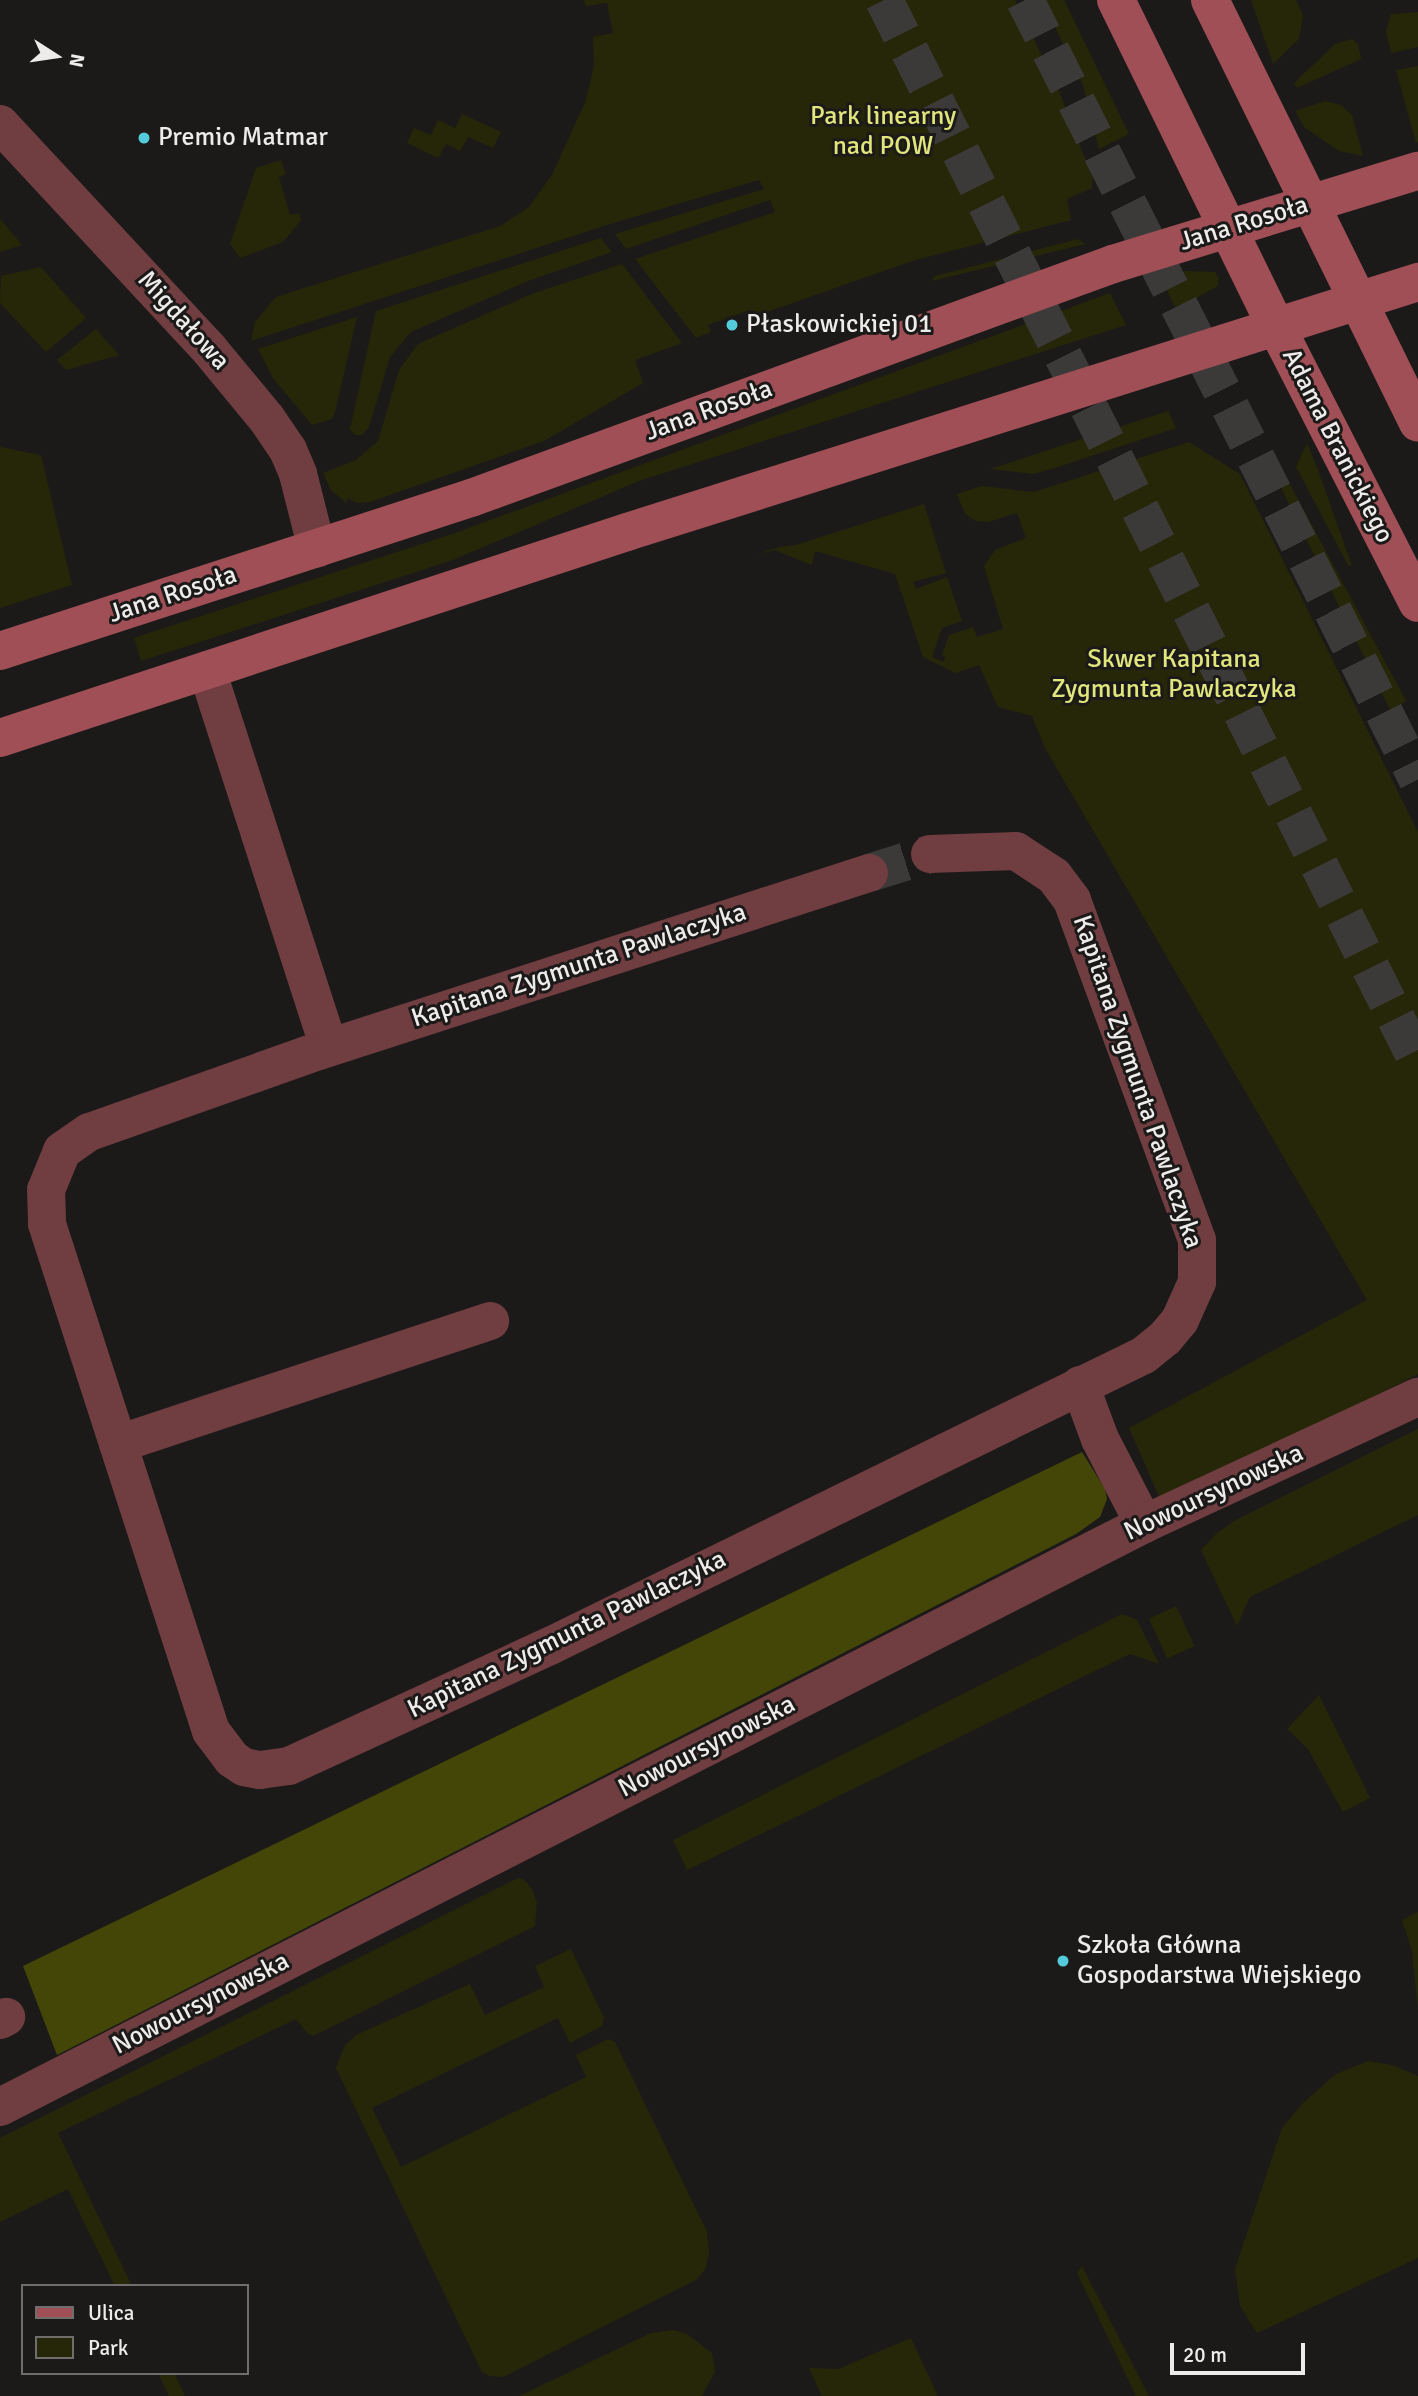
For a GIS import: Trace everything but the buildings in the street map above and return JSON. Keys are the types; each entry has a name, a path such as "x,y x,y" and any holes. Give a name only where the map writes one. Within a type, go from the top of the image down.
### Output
{"street":[{"name":"Adama Branickiego","path":"1116,0 1276,326 1418,603"},
{"path":"1210,0 1418,423"},
{"name":"Migdałowa","path":"0,124 209,349 267,419 288,450 298,474 317,549"},
{"name":"Jana Rosoła","path":"0,651 515,482 1113,264 1418,171"},
{"path":"0,738 628,532 1418,282"},
{"path":"207,670 329,1047"},
{"name":"Kapitana Zygmunta Pawlaczyka","path":"869,873 329,1047 89,1132 62,1151 46,1189 47,1224 211,1731 232,1759 244,1767 260,1770 289,1766 550,1646 1143,1355 1166,1338 1185,1311 1197,1282 1197,1240 1072,900 1054,876 1016,851 988,849 930,854"},
{"path":"118,1444 490,1321"},
{"path":"1080,1385 1100,1439 1144,1524"},
{"name":"Nowoursynowska","path":"0,2107 1144,1524 1418,1397"}],"green space":[{"name":"Park linearny nad POW","path":"584,0 1015,0 1059,91 1093,179 1092,188 1067,199 1071,220 912,261 753,317 750,310 708,325 711,332 696,338 635,259 775,212 770,200 626,249 615,234 764,189 759,180 610,224 251,341 255,322 276,297 500,226 529,207 552,175 586,100 594,65 593,37 613,33 607,3 586,6"},
{"path":"1042,0 1064,0 1129,134 1099,149 1083,85"},
{"path":"1251,0 1296,0 1303,15 1299,39 1273,64"},
{"path":"1418,12 1418,47 1391,53 1386,31 1391,14"},
{"path":"1352,39 1358,44 1361,59 1297,88 1294,83 1335,44"},
{"path":"1418,66 1418,142 1416,143 1396,70"},
{"path":"1325,101 1341,105 1352,115 1363,156 1339,151 1304,127 1295,111"},
{"path":"462,114 501,132 493,148 468,137 460,151 446,144 438,158 407,143 414,128 431,135 438,120 455,128"},
{"path":"281,160 286,174 279,177 290,215 299,213 301,220 283,242 240,258 230,244 256,168"},
{"path":"0,219 22,245 0,252"},
{"path":"601,238 612,252 528,281 411,332 390,357 369,427 362,435 355,435 350,429 376,311"},
{"path":"1078,239 1086,244 931,281 935,276"},
{"path":"622,264 682,343 635,360 643,383 544,441 370,502 357,503 348,498 346,503 331,490 323,473 356,460 378,441 399,370 418,344 534,293"},
{"path":"41,267 86,318 46,352 0,303 1,276"},
{"path":"1185,271 1215,272 1219,278 1218,286 1176,309 1160,276"},
{"path":"1110,293 1126,325 639,481 453,560 141,661 134,638 455,533"},
{"path":"357,317 335,412 332,419 312,425 273,378 258,349"},
{"path":"96,329 119,355 66,370 57,360"},
{"path":"1168,411 1176,428 1058,467 1033,474 990,469"},
{"name":"Skwer Kapitana Zygmunta Pawlaczyka","path":"1189,442 1240,474 1418,832 1418,1374 1166,1501 1161,1501 1129,1428 1367,1300 1045,748 1032,716 998,707 979,665 955,673 923,657 895,574 815,551 812,565 775,550 754,555 780,547 796,545 924,504 946,573 913,582 916,589 947,577 962,621 942,628 932,657 944,662 945,657 942,655 949,635 973,627 977,637 1003,629 984,566 995,550 1026,538 1017,513 988,522 976,521 965,514 957,494 982,486 1034,492"},
{"path":"1307,443 1352,566 1348,565 1296,467"},
{"path":"0,447 41,455 72,585 0,608"},
{"path":"1271,467 1284,473 1406,701 1390,710"},
{"path":"1418,1429 1418,1515 1250,1597 1237,1626 1201,1550 1216,1534 1234,1521"},
{"path":"1176,1606 1195,1646 1167,1659 1149,1619"},
{"path":"1122,1614 1137,1620 1159,1664 1130,1654 687,1870 673,1840"},
{"path":"1319,1695 1370,1798 1343,1812 1308,1749 1287,1729"},
{"path":"518,1878 523,1879 532,1889 537,1903 535,1926 313,2036 307,2033 296,2019 58,2133 131,2284 114,2284 68,2189 0,2222 0,2138"},
{"path":"1418,1912 1418,2011 1412,1951 1402,1920"},
{"path":"571,1949 604,2018 602,2026 570,2043 558,2018 372,2108 401,2167 586,2077 576,2055 608,2039 615,2042 707,2232 709,2252 706,2268 696,2280 503,2377 490,2376 482,2372 336,2068 345,2045 356,2035 470,1984 485,2015 544,1987 535,1966"},
{"path":"1368,2061 1392,2065 1418,2076 1418,2258 1257,2333 1240,2306 1235,2269 1282,2128 1303,2103 1336,2074"},
{"path":"1082,2266 1149,2396 1136,2396 1077,2273"},
{"path":"673,2330 687,2334 712,2353 715,2372 702,2396 519,2396 651,2333"},
{"path":"911,2338 938,2396 822,2396 809,2368 838,2369"},
{"path":"159,2375 175,2375 185,2396 169,2396"}],"shaded area":[{"path":"1082,1452 1105,1489 1107,1499 1100,1517 1076,1534 57,2055 23,1966"}],"tunnel":[{"path":"884,0 1418,1062"},
{"path":"1025,0 1418,780"},
{"path":"869,873 930,854"}],"place":[{"name":"Premio Matmar","path":"144,138"},
{"name":"Płaskowickiej 01","path":"732,325"},
{"name":"Szkoła Główna Gospodarstwa Wiejskiego","path":"1063,1961"}]}
